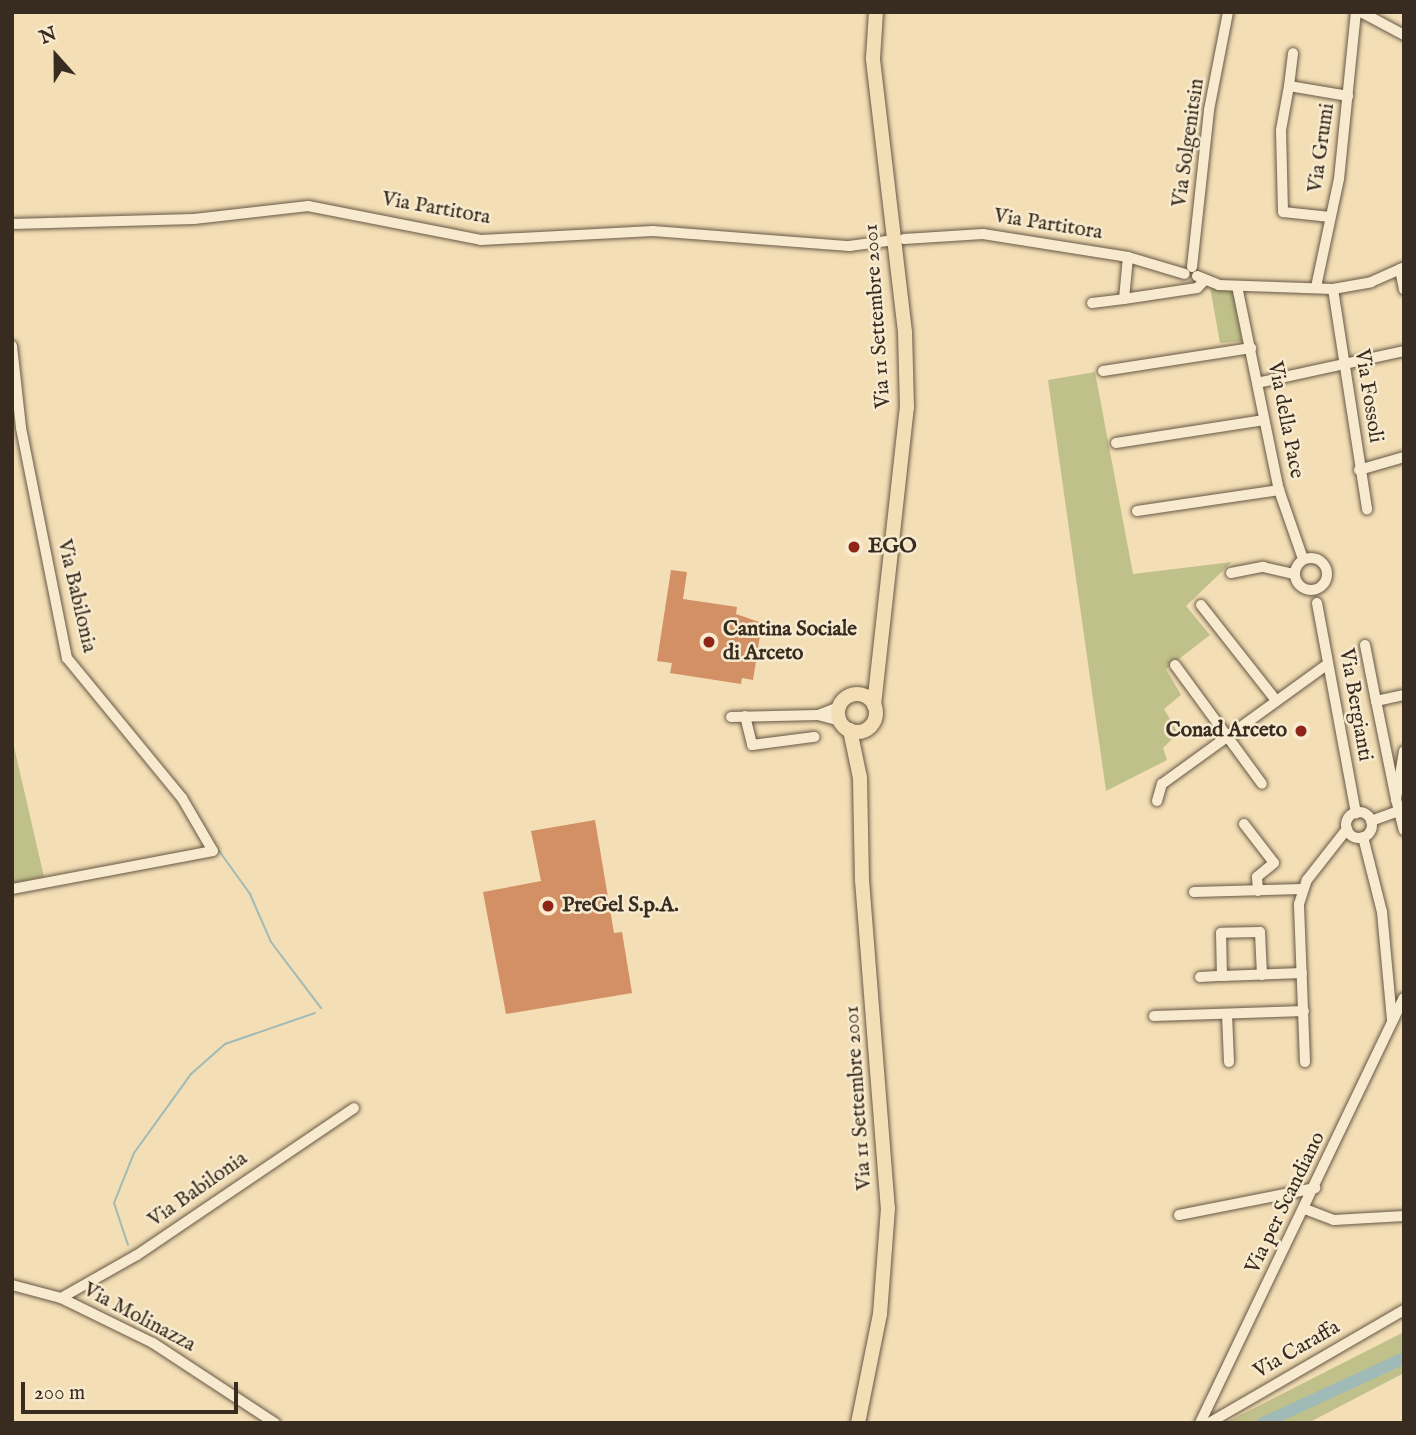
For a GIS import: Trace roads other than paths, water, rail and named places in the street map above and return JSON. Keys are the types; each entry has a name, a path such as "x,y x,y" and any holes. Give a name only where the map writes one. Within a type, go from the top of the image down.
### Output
{"main road":[{"name":"Via 11 Settembre 2001","path":"849,722 873,722 876,658 906,430 905,332 899,240 873,58 876,12"},
{"name":"Via 11 Settembre 2001","path":"858,1423 880,1314 888,1208 862,880 859,768 849,722 858,694 876,658"},
{"path":"858,694 874,705"}],"street":[{"name":"Via Solgenitsin","path":"1220,12 1223,25"},
{"name":"Via Solgenitsin","path":"1195,274 1223,25 1228,12"},
{"name":"Via Grumi","path":"1316,287 1330,217 1348,96 1356,12"},
{"path":"1362,12 1404,35"},
{"path":"1293,53 1281,130 1283,212 1330,217"},
{"path":"1289,86 1348,96"},
{"name":"Via Partitora","path":"12,224 194,219 308,206 481,240 653,231 849,246 984,234 1128,257 1237,286 1333,289 1371,282 1402,268"},
{"path":"1124,299 1128,257"},
{"path":"1402,268 1404,290"},
{"path":"1092,303 1197,288 1195,274"},
{"name":"Via della Pace","path":"1237,286 1279,490 1303,559"},
{"name":"Via Fossoli","path":"1333,289 1367,509"},
{"name":"Via Babilonia","path":"12,346 21,428 67,658 182,798 213,851 12,889"},
{"path":"1103,371 1251,348"},
{"path":"1257,383 1404,351"},
{"path":"1116,443 1264,420"},
{"path":"1359,470 1404,457"},
{"path":"1137,511 1279,490"},
{"path":"1231,573 1263,567 1294,574 1303,559 1317,558 1327,569 1324,584 1311,590"},
{"name":"Via Bergianti","path":"1294,574 1311,590 1317,603 1325,666 1356,813"},
{"path":"1201,605 1275,699"},
{"path":"1365,645 1404,830"},
{"path":"1175,665 1262,784"},
{"path":"1157,801 1163,784 1275,699 1325,666"},
{"path":"1376,701 1404,695"},
{"path":"732,717 818,715 849,722"},
{"path":"745,716 752,745 814,737"},
{"path":"794,738 795,717"},
{"path":"1396,799 1404,751"},
{"path":"1392,1023 1391,981 1382,912 1363,837 1371,821 1399,811"},
{"path":"1305,1062 1302,889 1356,813 1371,821"},
{"path":"1244,824 1274,863 1257,877 1258,891"},
{"path":"1347,829 1363,837"},
{"path":"1194,892 1302,889"},
{"path":"1222,976 1221,933 1260,932 1262,975"},
{"path":"1200,977 1302,973"},
{"path":"1391,981 1404,982"},
{"name":"Via per Scandiano","path":"1200,1423 1404,998"},
{"path":"1154,1016 1304,1011"},
{"path":"1227,1014 1228,1062"},
{"name":"Via Babilonia","path":"61,1298 137,1255 354,1108"},
{"path":"1180,1215 1315,1188"},
{"path":"1305,1209 1334,1220 1404,1216"},
{"name":"Via Molinazza","path":"12,1285 61,1298 153,1343 275,1423"},
{"name":"Via Caraffa","path":"1209,1423 1404,1310"}],"waterway":[{"path":"217,848 250,894 271,942 321,1008"},
{"path":"128,1245 114,1203 134,1153 191,1074 225,1044 315,1013"},
{"path":"1263,1423 1404,1358"}],"place":[{"name":"EGO","path":"854,547"},
{"name":"Cantina Sociale di Arceto","path":"709,642"},
{"name":"Conad Arceto","path":"1301,731"},
{"name":"PreGel S.p.A.","path":"548,906"}]}
